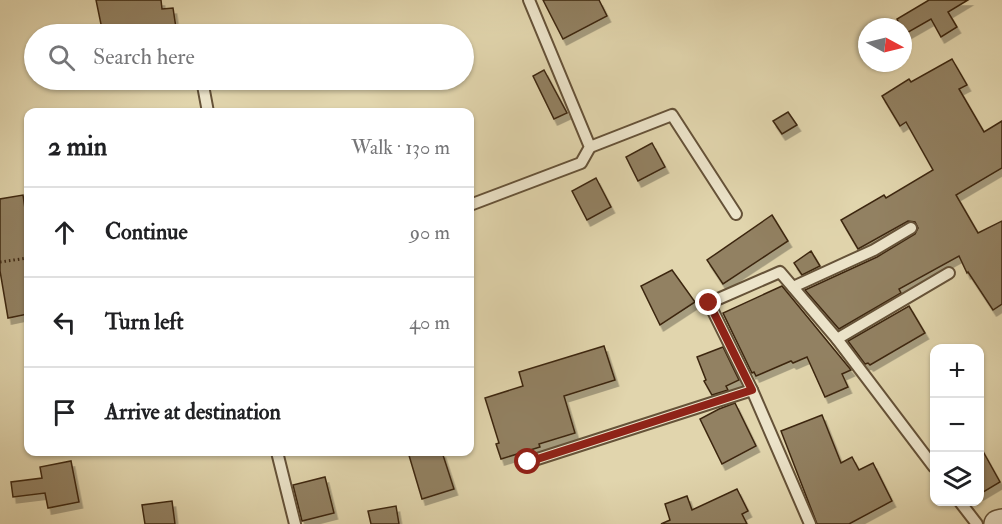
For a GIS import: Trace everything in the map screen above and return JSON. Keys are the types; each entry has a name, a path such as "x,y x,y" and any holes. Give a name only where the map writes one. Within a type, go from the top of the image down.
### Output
{"lane":[{"path":"530,0 590,147"},
{"path":"204,90 207,108"},
{"path":"474,203 581,162 590,147 672,115 736,214"},
{"path":"793,287 874,250 911,228"},
{"path":"810,524 752,390 709,303 780,272 837,339 930,462"},
{"path":"837,339 949,273"},
{"path":"528,462 752,390"},
{"path":"279,456 295,524"},
{"path":"964,506 978,524"}],"path":[{"path":"0,262 24,259"}],"building":[{"path":"96,0 161,0 162,9 173,8 175,24 101,24"},
{"path":"543,0 599,0 607,16 563,39"},
{"path":"929,0 968,0 948,12 957,27 941,37 931,19 912,30 912,18 899,18"},
{"path":"952,59 967,85 959,89 984,132 1002,121 1002,168 956,195 978,233 1002,221 1002,304 993,310 967,273 959,256 899,289 901,293 839,329 805,290 877,257 915,234 918,228 915,222 908,221 858,249 841,220 884,195 886,198 933,170 906,122 900,126 882,96 909,79 911,82"},
{"path":"544,70 567,113 554,119 533,76"},
{"path":"788,112 797,125 782,134 773,121"},
{"path":"652,143 665,167 638,181 626,157"},
{"path":"596,178 611,207 587,220 572,191"},
{"path":"23,195 24,202 24,315 8,318 0,271 0,199"},
{"path":"772,215 788,241 723,284 707,260"},
{"path":"811,251 820,266 802,275 794,263"},
{"path":"672,270 695,302 660,325 641,286"},
{"path":"782,286 851,370 842,374 848,387 825,397 807,357 793,363 791,361 756,376 754,372 752,373 723,313"},
{"path":"909,306 925,333 870,365 865,364 848,341"},
{"path":"604,346 615,380 564,396 575,433 501,459 496,444 499,443 485,398 523,386 519,372"},
{"path":"723,347 739,380 726,386 728,390 712,395 704,381 706,380 697,357"},
{"path":"735,403 756,446 722,464 700,419"},
{"path":"822,415 841,463 852,457 859,470 873,463 892,501 849,524 817,524 781,431"},
{"path":"984,453 1000,482 984,492"},
{"path":"409,456 443,456 454,489 422,499"},
{"path":"71,461 79,502 48,508 45,493 13,497 11,482 42,478 40,467"},
{"path":"325,477 334,513 302,521 293,485"},
{"path":"737,489 748,511 742,514 747,524 661,524 670,520 665,504 687,496 692,510"},
{"path":"172,501 175,524 145,524 142,505"},
{"path":"396,506 399,524 371,524 368,511"}],"route":[{"path":"528,462 752,390 709,303"}]}
